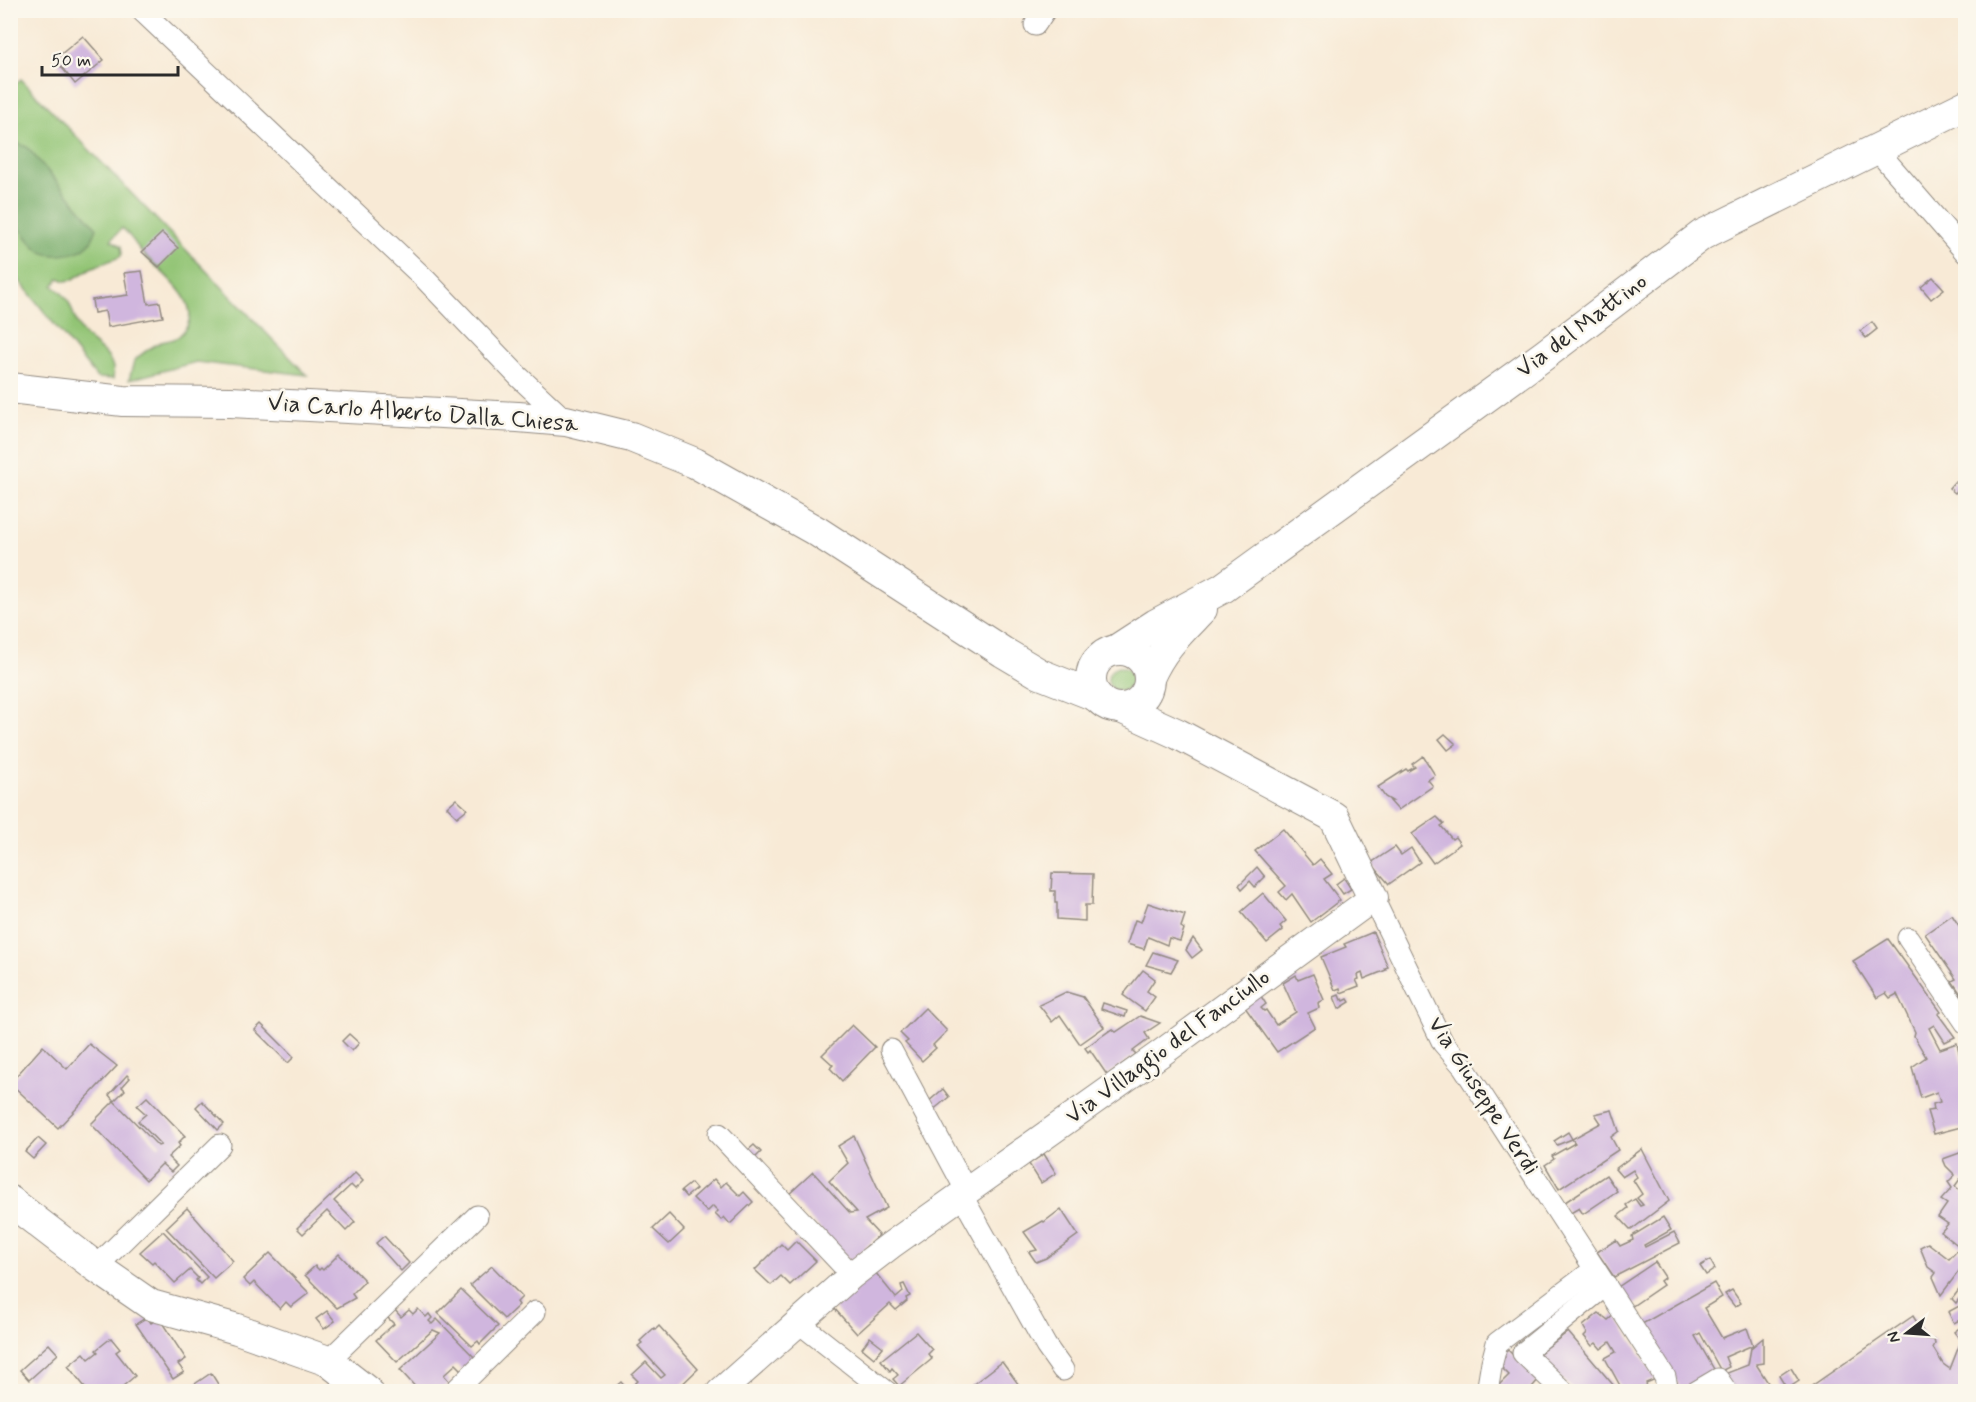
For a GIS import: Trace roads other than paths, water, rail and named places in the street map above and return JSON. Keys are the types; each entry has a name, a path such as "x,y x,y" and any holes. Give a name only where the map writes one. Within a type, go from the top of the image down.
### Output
{"main road":[{"name":"Via del Mattino","path":"1108,654 1156,624 1223,588 1543,356 1702,235 1965,105"},
{"name":"Via Carlo Alberto Dalla Chiesa","path":"10,388 123,401 231,402 518,417 566,421 631,437 694,463 818,532 1040,674 1110,702"},
{"name":"Via del Mattino","path":"1149,682 1157,660 1165,648 1223,588"},
{"path":"1125,650 1135,654 1147,668 1149,682 1144,694 1130,706 1110,702 1092,681 1095,664 1108,654 1125,650"},
{"name":"Via Carlo Alberto Dalla Chiesa","path":"1025,665 1061,667 1108,654"},
{"name":"Via Giuseppe Verdi","path":"1149,682 1154,704 1161,717 1178,735"},
{"name":"Via Giuseppe Verdi","path":"1110,702 1334,817 1373,898"},
{"path":"10,1201 96,1267 152,1305 237,1329 328,1361 368,1392"}],"street":[{"path":"141,10 426,280 519,377 566,421"},
{"path":"1876,150 1965,253"},
{"name":"Via Villaggio del Fanciullo","path":"720,1392 852,1275 1373,898"},
{"name":"Via Giuseppe Verdi","path":"1373,898 1443,1043 1463,1066 1665,1377 1668,1392"},
{"path":"1908,938 1965,1023"},
{"path":"891,1050 1046,1346 1063,1370"},
{"path":"719,1134 852,1275"},
{"path":"96,1267 220,1144"},
{"path":"328,1361 477,1216"},
{"path":"1487,1392 1491,1362 1497,1343 1600,1277"},
{"path":"1564,1392 1522,1353 1600,1277"},
{"path":"454,1392 535,1312"},
{"path":"798,1322 887,1392"},
{"path":"1696,1392 1718,1379 1727,1392"}]}
